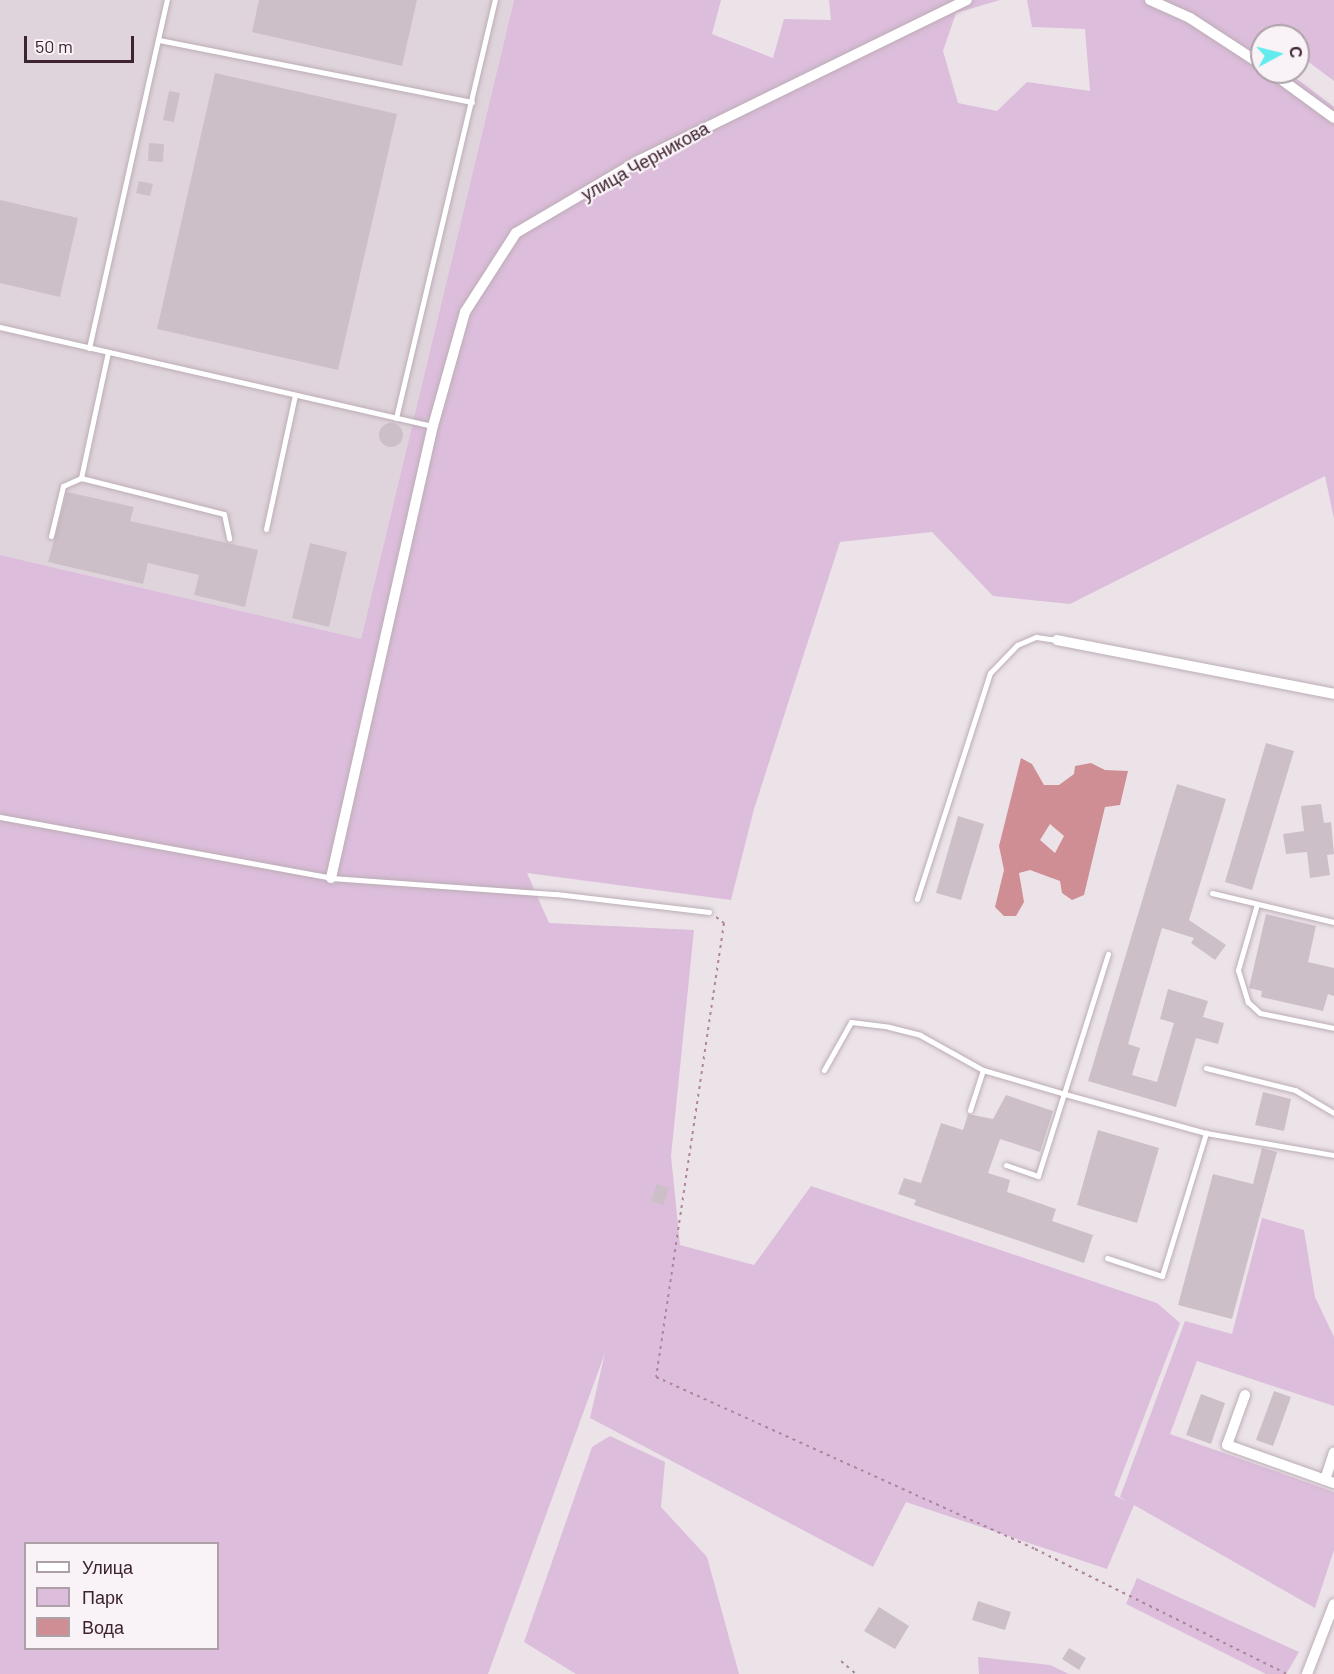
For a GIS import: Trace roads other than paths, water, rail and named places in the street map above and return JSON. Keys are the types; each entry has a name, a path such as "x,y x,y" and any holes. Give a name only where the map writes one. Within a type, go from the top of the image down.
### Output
{"street":[{"name":"улица Черникова","path":"331,878 433,426 465,312 516,233 640,160 967,0"},
{"path":"1150,0 1190,18 1250,57"},
{"path":"1289,84 1332,113"},
{"path":"1058,640 1334,694"},
{"path":"1245,1395 1227,1444 1329,1482 1334,1452"},
{"path":"1307,1674 1334,1604"}],"lane":[{"path":"89,348 167,0"},
{"path":"396,418 495,0"},
{"path":"159,40 472,102"},
{"path":"0,327 433,426"},
{"path":"81,478 108,352"},
{"path":"266,529 296,395"},
{"path":"51,536 63,486 81,478 224,514 230,538"},
{"path":"917,899 990,673 1017,645 1036,637 1058,640"},
{"path":"0,817 331,878 556,894 709,912"},
{"path":"1212,893 1334,922"},
{"path":"1257,904 1238,970 1248,1002 1260,1013 1334,1028"},
{"path":"1006,1165 1038,1176 1108,954"},
{"path":"824,1070 851,1022 920,1035 983,1070 1206,1133 1334,1155"},
{"path":"1206,1068 1295,1090 1334,1113"},
{"path":"970,1110 983,1070"},
{"path":"1107,1258 1162,1276 1206,1133"}],"water":[{"path":"1021,758 1032,764 1044,785 1059,785 1074,774 1075,766 1091,763 1105,770 1128,771 1120,805 1105,807 1084,895 1072,900 1062,893 1060,881 1030,870 1019,873 1024,902 1016,916 1004,916 995,907 1004,870 999,846","holes":["1050,824 1064,836 1055,853 1040,840"]}]}
